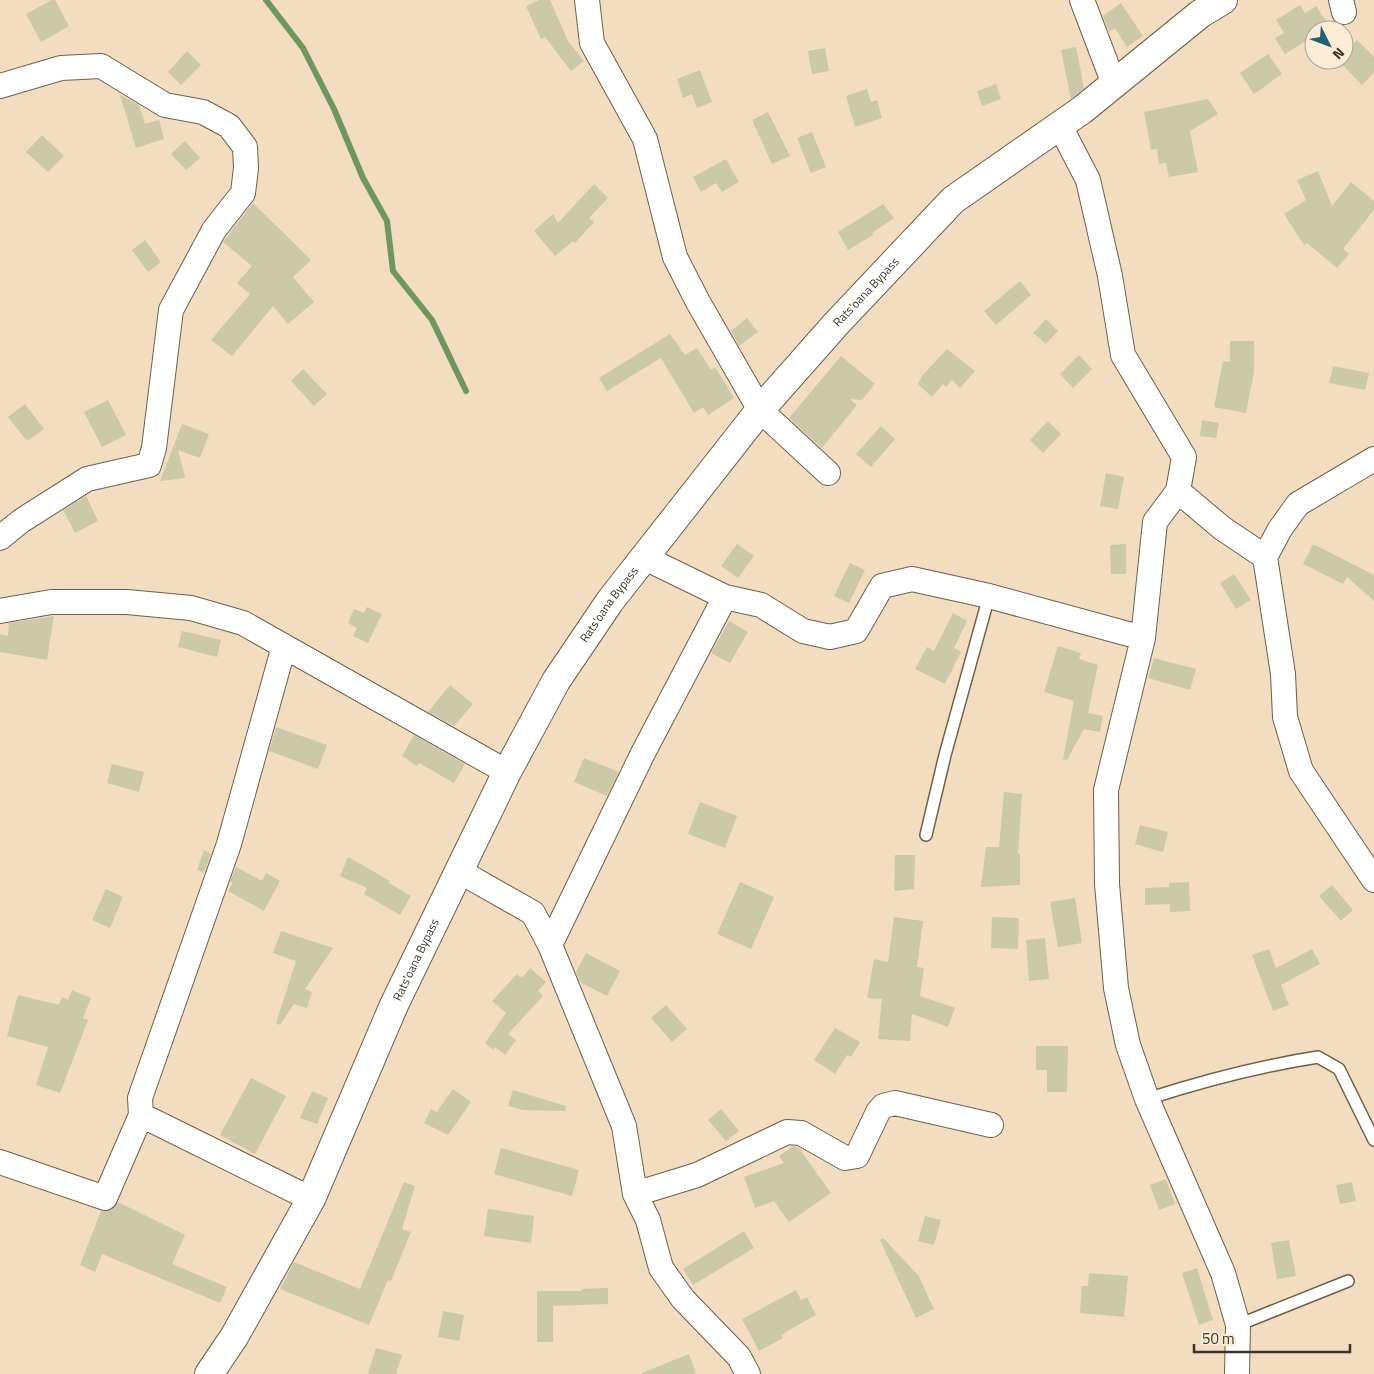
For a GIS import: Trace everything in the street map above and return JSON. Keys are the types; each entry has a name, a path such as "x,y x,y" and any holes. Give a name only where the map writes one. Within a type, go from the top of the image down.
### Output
{"street":[{"path":"586,0 592,43 645,139 675,257 698,302 760,410 828,472"},
{"path":"1082,0 1114,84"},
{"name":"Rats'oana Bypass","path":"209,1374 234,1336 311,1199 394,1005 507,772 556,681 610,601 760,410 836,324 953,200 1059,124 1082,110 1200,14 1223,0"},
{"path":"0,86 61,68 100,66 165,105 203,112 229,126 244,147 246,168 242,193 214,230 171,310 154,448 149,465 88,479 21,521 0,538"},
{"path":"1059,124 1088,180 1110,276 1123,355 1184,457 1178,491 1155,522 1143,638 1106,790 1107,884 1116,988 1128,1045 1147,1099 1223,1273 1238,1325 1237,1374"},
{"path":"1374,459 1298,504 1280,529 1265,556 1283,674 1285,718 1301,771 1374,880"},
{"path":"1178,491 1222,528 1265,556"},
{"path":"645,558 725,598 761,605 803,632 830,637 856,631 882,586 912,579 989,596 1143,638"},
{"path":"550,945 643,753 725,598"},
{"path":"0,611 51,602 127,602 191,608 243,623 507,772"},
{"path":"0,1162 105,1198 141,1115 140,1098 230,844 284,646"},
{"path":"459,870 533,913 550,945 624,1126 635,1194 648,1220 661,1268 683,1299 739,1357 748,1374"},
{"path":"635,1194 698,1175 786,1132 801,1133 845,1158 857,1156 878,1112 884,1106 895,1103 991,1125"},
{"path":"141,1115 311,1199"}],"lane":[{"path":"926,835 945,755 989,596"},
{"path":"1147,1099 1184,1087 1277,1063 1318,1057 1339,1069 1374,1140"},
{"path":"1238,1325 1348,1281"}],"building":[{"path":"55,0 69,26 41,42 26,14"},
{"path":"539,0 550,0 568,41 584,61 571,71 545,37 541,39 526,6"},
{"path":"1121,3 1143,36 1127,47 1115,28 1109,32 1103,16"},
{"path":"1300,5 1305,13 1316,6 1326,20 1304,20 1304,42 1285,54 1275,38 1284,33 1276,20"},
{"path":"1357,40 1374,57 1374,73 1362,85 1348,70 1354,70 1354,43"},
{"path":"1076,47 1084,88 1071,99 1061,50"},
{"path":"825,48 829,71 812,74 808,51"},
{"path":"187,51 201,65 181,85 168,72"},
{"path":"1268,54 1282,74 1254,94 1240,73"},
{"path":"700,70 712,102 697,108 692,94 683,98 677,79"},
{"path":"996,84 1001,99 982,106 977,91"},
{"path":"867,89 871,102 877,100 882,118 855,127 846,96"},
{"path":"120,95 139,105 145,124 159,120 164,139 136,148"},
{"path":"1208,99 1218,114 1190,131 1198,172 1169,177 1166,163 1159,164 1157,149 1151,150 1144,112"},
{"path":"768,112 790,156 772,164 752,120"},
{"path":"812,132 826,167 811,173 797,138"},
{"path":"42,135 64,156 48,172 26,152"},
{"path":"185,141 200,158 186,170 171,154"},
{"path":"726,159 739,182 722,192 716,183 701,192 693,177"},
{"path":"1318,171 1332,206 1351,182 1374,201 1374,210 1343,249 1349,254 1337,268 1307,243 1304,245 1284,214 1306,200 1297,180"},
{"path":"594,184 608,198 589,218 594,222 575,243 573,241 555,256 534,231 553,214 558,223"},
{"path":"253,203 311,260 293,277 314,302 288,324 273,306 232,356 211,340 250,294 237,283 252,266 223,242"},
{"path":"883,204 894,218 872,233 873,235 848,250 838,232"},
{"path":"145,240 161,262 148,272 132,250"},
{"path":"1020,281 1031,295 996,325 984,311"},
{"path":"747,318 758,332 739,346 731,331"},
{"path":"1046,319 1058,331 1046,344 1033,333"},
{"path":"670,334 685,355 697,348 711,370 715,367 734,398 708,415 703,407 694,413 661,358 607,391 599,378"},
{"path":"1230,341 1254,341 1254,372 1246,413 1214,407 1223,361 1230,362"},
{"path":"947,349 975,371 960,388 952,380 946,387 943,384 932,397 918,384 922,376"},
{"path":"1079,355 1092,369 1073,388 1060,374"},
{"path":"841,356 875,384 862,400 850,399 857,405 822,448 789,418"},
{"path":"1333,366 1369,373 1365,390 1329,383"},
{"path":"303,369 327,394 314,406 291,381"},
{"path":"108,400 126,435 102,447 84,412"},
{"path":"25,404 44,429 27,441 8,417"},
{"path":"1202,420 1219,423 1216,438 1200,436"},
{"path":"1048,421 1061,434 1043,453 1030,440"},
{"path":"182,424 209,434 200,458 178,450 185,478 160,481"},
{"path":"881,426 895,439 871,467 856,454"},
{"path":"1106,473 1124,477 1118,509 1100,506"},
{"path":"86,496 98,521 75,533 63,510"},
{"path":"737,544 754,556 738,578 721,566"},
{"path":"1126,544 1126,574 1111,574 1110,545"},
{"path":"1313,544 1374,575 1374,601 1347,577 1343,584 1303,564"},
{"path":"850,563 865,570 849,603 834,596"},
{"path":"1234,574 1251,600 1236,609 1220,583"},
{"path":"367,607 382,614 368,643 353,636 357,628 348,623 354,609 364,613"},
{"path":"953,613 967,621 954,648 961,652 945,684 915,669 927,647 934,651"},
{"path":"54,616 47,660 0,652 0,634 8,636 9,623"},
{"path":"729,621 748,632 730,663 711,653"},
{"path":"182,631 221,640 217,657 178,647"},
{"path":"1058,646 1081,653 1079,659 1098,665 1088,713 1103,716 1100,732 1084,729 1067,760 1063,759 1074,701 1044,692"},
{"path":"1154,658 1196,669 1190,690 1148,678"},
{"path":"450,685 473,704 454,726 428,712"},
{"path":"276,727 327,745 318,769 269,751"},
{"path":"414,735 465,764 454,783 419,763 417,766 402,756"},
{"path":"584,758 619,772 607,796 574,782"},
{"path":"112,764 144,772 139,792 107,783"},
{"path":"1004,792 1022,794 1018,854 1020,854 1020,885 981,887 986,847 999,847"},
{"path":"700,802 737,816 725,848 688,834"},
{"path":"1140,825 1168,832 1163,852 1135,844"},
{"path":"204,850 211,854 204,873 197,870"},
{"path":"895,855 915,855 914,889 894,891"},
{"path":"348,857 390,881 389,883 411,896 400,915 364,894 367,888 340,876"},
{"path":"236,867 262,881 266,873 280,881 264,911 228,891 233,883 230,882"},
{"path":"740,882 774,897 751,949 717,934"},
{"path":"1189,882 1190,911 1170,912 1170,904 1145,905 1145,888 1169,887 1169,883"},
{"path":"1332,885 1353,910 1341,921 1319,896"},
{"path":"106,889 123,897 110,928 92,920"},
{"path":"1075,898 1082,943 1058,947 1050,902"},
{"path":"894,917 923,921 917,967 924,968 920,996 955,1008 948,1027 912,1014 910,1041 878,1039 882,999 867,998 874,959 888,962"},
{"path":"992,917 1019,918 1018,949 991,948"},
{"path":"281,931 333,948 305,989 312,992 307,1008 294,1004 280,1025 276,1023 296,961 273,953"},
{"path":"1045,938 1049,979 1029,981 1026,940"},
{"path":"1269,949 1276,968 1312,949 1320,964 1281,985 1289,1005 1273,1011 1252,955"},
{"path":"586,953 620,971 607,996 580,982 576,972"},
{"path":"530,968 546,982 538,991 543,996 508,1034 516,1040 505,1055 495,1047 493,1050 485,1043 506,1013 492,1001 517,974 522,978"},
{"path":"72,990 91,998 83,1018 88,1020 60,1093 36,1085 48,1047 7,1036 18,995 59,1005 62,997 68,1000"},
{"path":"666,1005 687,1029 672,1042 651,1018"},
{"path":"835,1028 860,1042 851,1057 847,1055 835,1074 814,1060"},
{"path":"1036,1046 1068,1046 1067,1092 1047,1092 1047,1070 1036,1070"},
{"path":"251,1078 286,1096 255,1154 220,1135"},
{"path":"453,1089 471,1102 448,1135 424,1123 431,1109 437,1112"},
{"path":"513,1090 566,1106 565,1111 523,1110 508,1106"},
{"path":"312,1091 328,1098 317,1124 300,1118"},
{"path":"721,1109 739,1131 726,1141 708,1120"},
{"path":"793,1146 799,1148 831,1193 789,1222 774,1201 755,1208 744,1177 784,1163 779,1156"},
{"path":"501,1148 579,1170 572,1196 494,1174"},
{"path":"1166,1179 1175,1204 1159,1210 1150,1185"},
{"path":"404,1182 415,1186 402,1229 411,1232 391,1281 388,1280 369,1325 280,1289 294,1262 360,1289"},
{"path":"1352,1182 1356,1201 1340,1204 1336,1185"},
{"path":"118,1202 185,1235 172,1264 227,1287 220,1303 102,1254 95,1272 80,1265 101,1211 113,1209"},
{"path":"488,1209 534,1216 531,1243 484,1236"},
{"path":"925,1216 941,1220 934,1245 918,1241"},
{"path":"744,1231 754,1248 693,1285 683,1269"},
{"path":"883,1238 918,1275 934,1309 916,1318 880,1240"},
{"path":"1289,1240 1296,1276 1277,1279 1271,1243"},
{"path":"1197,1268 1213,1320 1199,1325 1182,1273"},
{"path":"1089,1273 1128,1276 1124,1317 1080,1313 1082,1286 1088,1286"},
{"path":"608,1288 608,1304 553,1306 553,1342 537,1342 537,1291 582,1291 582,1289"},
{"path":"796,1290 801,1300 807,1297 816,1315 781,1335 783,1338 759,1351 742,1319"},
{"path":"443,1311 464,1315 459,1341 438,1337"},
{"path":"376,1348 402,1355 396,1374 368,1374"},
{"path":"689,1354 696,1374 642,1374 642,1373"}],"waterway":[{"path":"266,0 303,48 334,109 363,178 387,221 393,271 432,320 466,391"}]}
